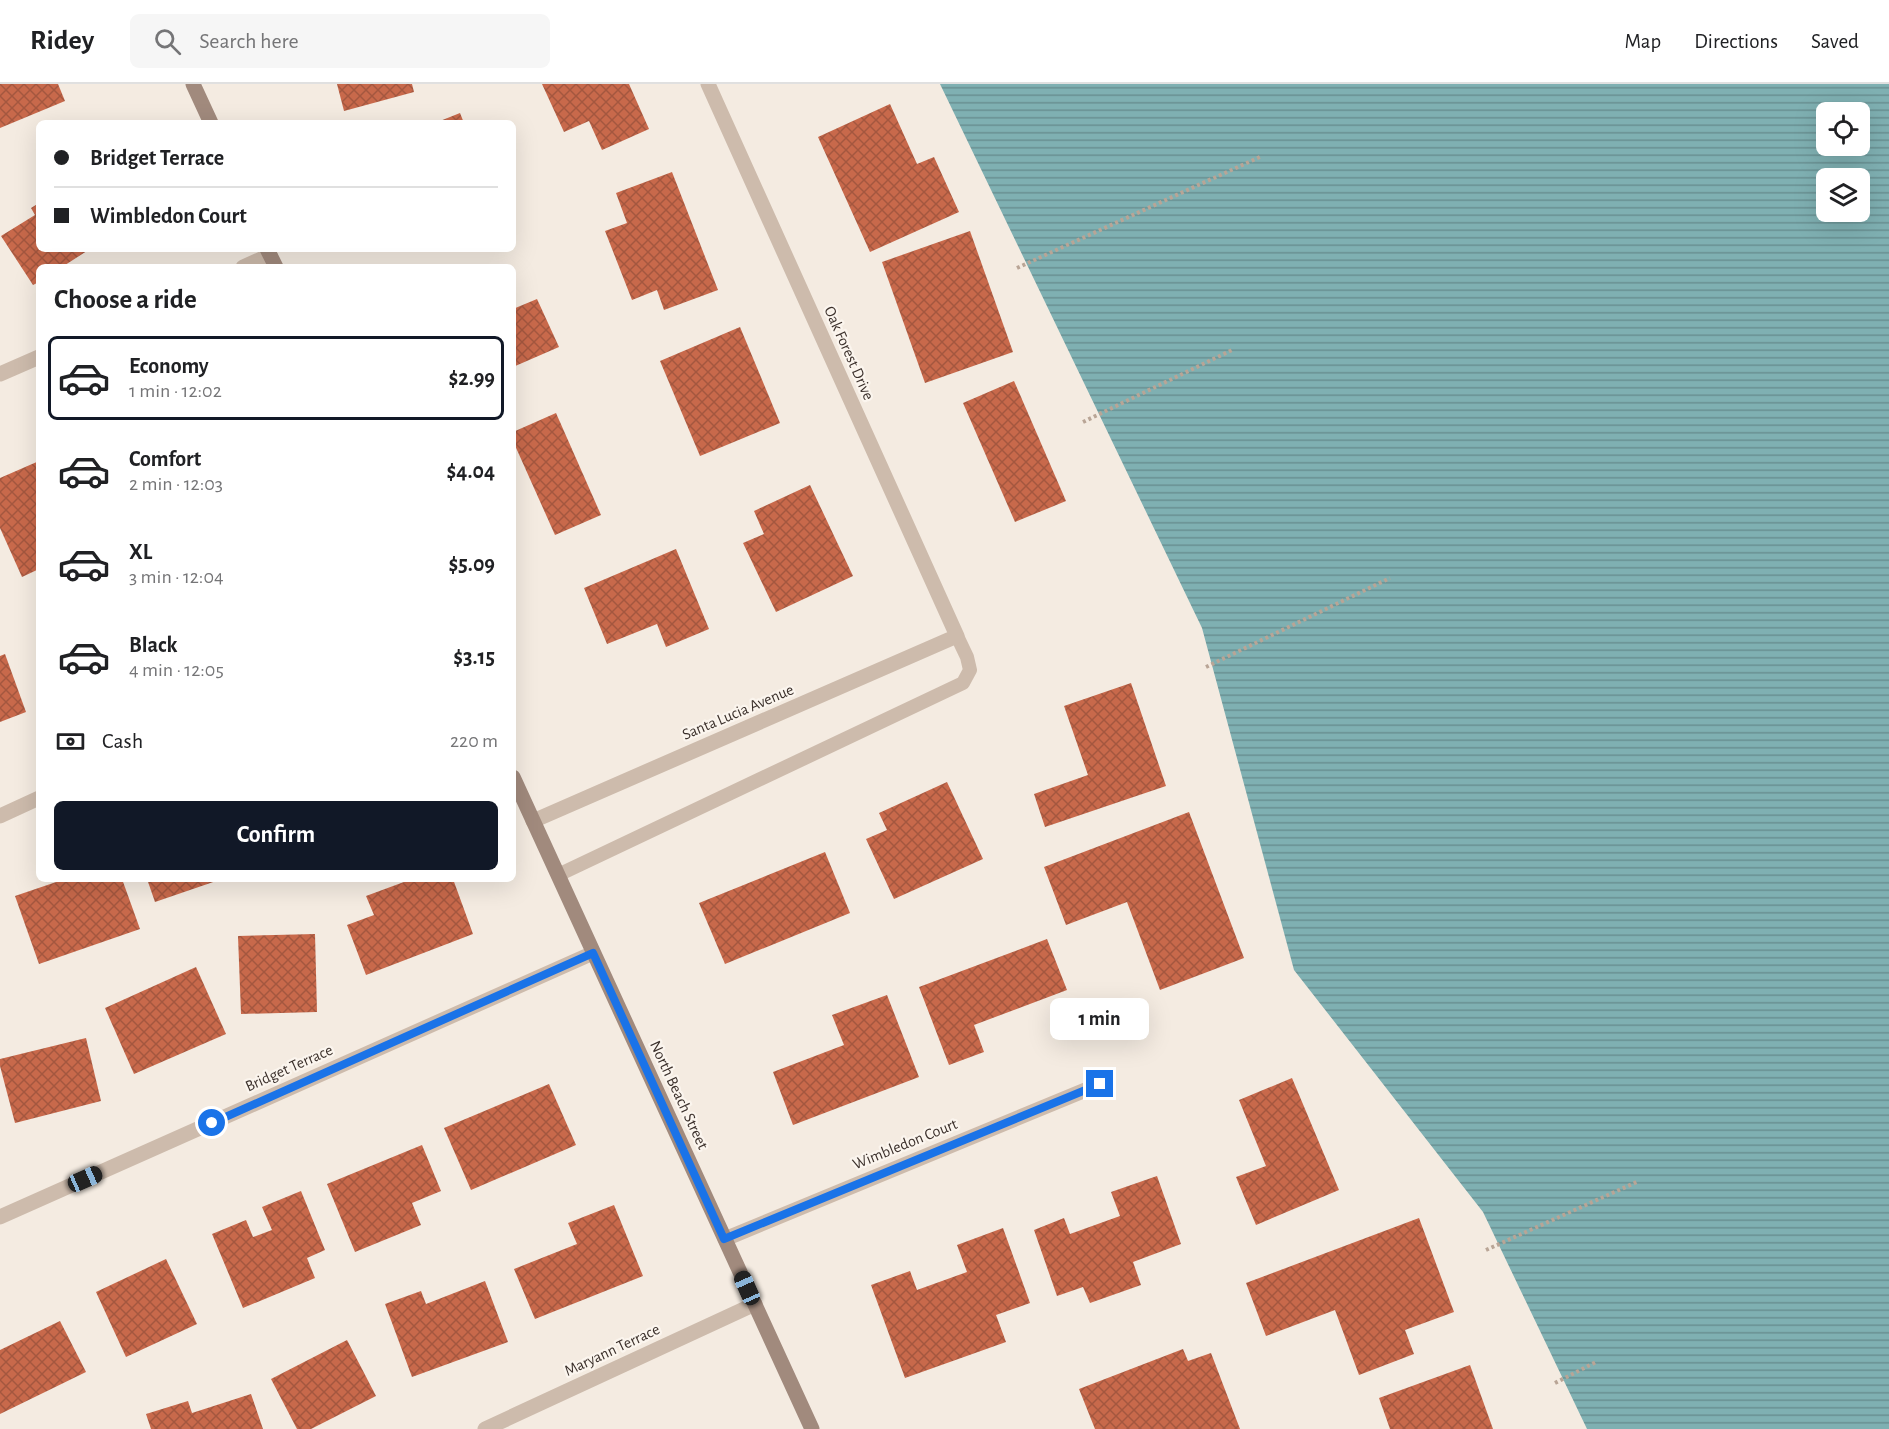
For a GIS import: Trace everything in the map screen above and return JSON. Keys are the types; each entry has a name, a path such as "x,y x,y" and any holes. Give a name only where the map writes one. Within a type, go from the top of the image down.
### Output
{"street":[{"path":"193,84 210,120"},
{"name":"Oak Forest Drive","path":"708,84 957,636"},
{"path":"251,264 271,257"},
{"path":"0,374 36,358"},
{"name":"Santa Lucia Avenue","path":"533,821 957,636"},
{"name":"North Beach Street","path":"516,784 812,1429"},
{"path":"0,816 36,799"},
{"name":"Bridget Terrace","path":"0,1217 593,953"},
{"name":"Wimbledon Court","path":"724,1239 1100,1084"},
{"name":"Maryann Terrace","path":"485,1429 755,1304"}],"lane":[{"path":"558,875 963,683 970,670 967,657 957,636"}],"path":[{"path":"1017,268 1262,156"},
{"path":"1083,422 1232,350"},
{"path":"1206,667 1390,578"},
{"path":"1486,1250 1639,1181"},
{"path":"1555,1383 1596,1362"}],"water":[{"path":"940,84 1889,84 1889,1429 1587,1429 1483,1212 1294,970 1202,628"}],"building":[{"path":"0,84 58,84 65,101 0,128"},
{"path":"337,84 412,84 414,92 344,111"},
{"path":"542,84 629,84 649,129 602,150 589,121 564,132"},
{"path":"890,104 917,164 934,157 959,212 870,252 818,137"},
{"path":"460,113 463,120 442,120"},
{"path":"672,172 718,290 664,310 657,290 632,300 605,231 627,223 616,193"},
{"path":"36,205 36,252 85,252 67,264 36,264 36,284 33,285 1,236 35,215 31,208"},
{"path":"970,231 1013,352 925,383 882,262"},
{"path":"537,299 559,347 516,366 516,308"},
{"path":"740,327 780,423 700,456 660,361"},
{"path":"1014,381 1066,501 1015,522 963,403"},
{"path":"556,413 601,515 555,535 516,448 516,431"},
{"path":"36,462 36,570 22,577 0,528 0,478"},
{"path":"810,485 853,576 776,612 743,543 764,534 754,511"},
{"path":"676,549 709,629 666,647 657,624 607,644 584,588"},
{"path":"5,654 26,712 0,722 0,656"},
{"path":"1131,683 1166,786 1045,827 1034,794 1088,775 1064,706"},
{"path":"947,782 983,859 894,899 866,839 887,830 879,813"},
{"path":"1189,812 1244,958 1160,990 1127,902 1066,925 1044,867"},
{"path":"825,852 850,913 725,964 699,903"},
{"path":"56,882 123,882 140,929 39,964 15,896"},
{"path":"148,882 213,882 155,902"},
{"path":"404,882 454,882 473,934 366,975 347,925 374,915 366,896"},
{"path":"315,934 317,1012 241,1014 238,936"},
{"path":"1047,939 1067,990 974,1025 984,1052 949,1065 919,987"},
{"path":"196,967 226,1034 134,1074 105,1008"},
{"path":"887,995 919,1077 793,1125 773,1072 844,1045 832,1015"},
{"path":"86,1038 101,1101 15,1123 0,1059"},
{"path":"1292,1078 1339,1190 1256,1225 1236,1177 1266,1166 1239,1100"},
{"path":"549,1084 576,1145 471,1190 444,1128"},
{"path":"422,1145 441,1191 412,1203 421,1225 355,1252 327,1184"},
{"path":"1157,1176 1181,1244 1133,1262 1141,1285 1090,1303 1083,1287 1057,1296 1034,1230 1064,1218 1070,1234 1120,1216 1111,1192"},
{"path":"301,1191 325,1250 307,1258 315,1278 243,1308 212,1234 246,1220 253,1237 272,1230 262,1207"},
{"path":"614,1205 643,1276 535,1319 514,1269 577,1244 568,1223"},
{"path":"1419,1218 1454,1312 1405,1330 1414,1354 1359,1375 1335,1310 1266,1336 1246,1283"},
{"path":"1003,1228 1030,1303 996,1315 1006,1342 905,1378 871,1285 910,1271 917,1290 967,1272 957,1245"},
{"path":"166,1259 197,1324 126,1357 96,1292"},
{"path":"485,1281 508,1342 412,1377 385,1304 421,1291 426,1304"},
{"path":"60,1321 86,1372 0,1414 0,1350"},
{"path":"347,1340 376,1396 311,1429 297,1429 271,1379"},
{"path":"1183,1349 1188,1361 1211,1353 1240,1429 1095,1429 1079,1389"},
{"path":"1470,1365 1493,1429 1390,1429 1379,1398"},
{"path":"251,1394 263,1429 151,1429 146,1414 188,1401 192,1413"}],"route":[{"path":"212,1123 593,953 724,1239 1100,1084"}]}
